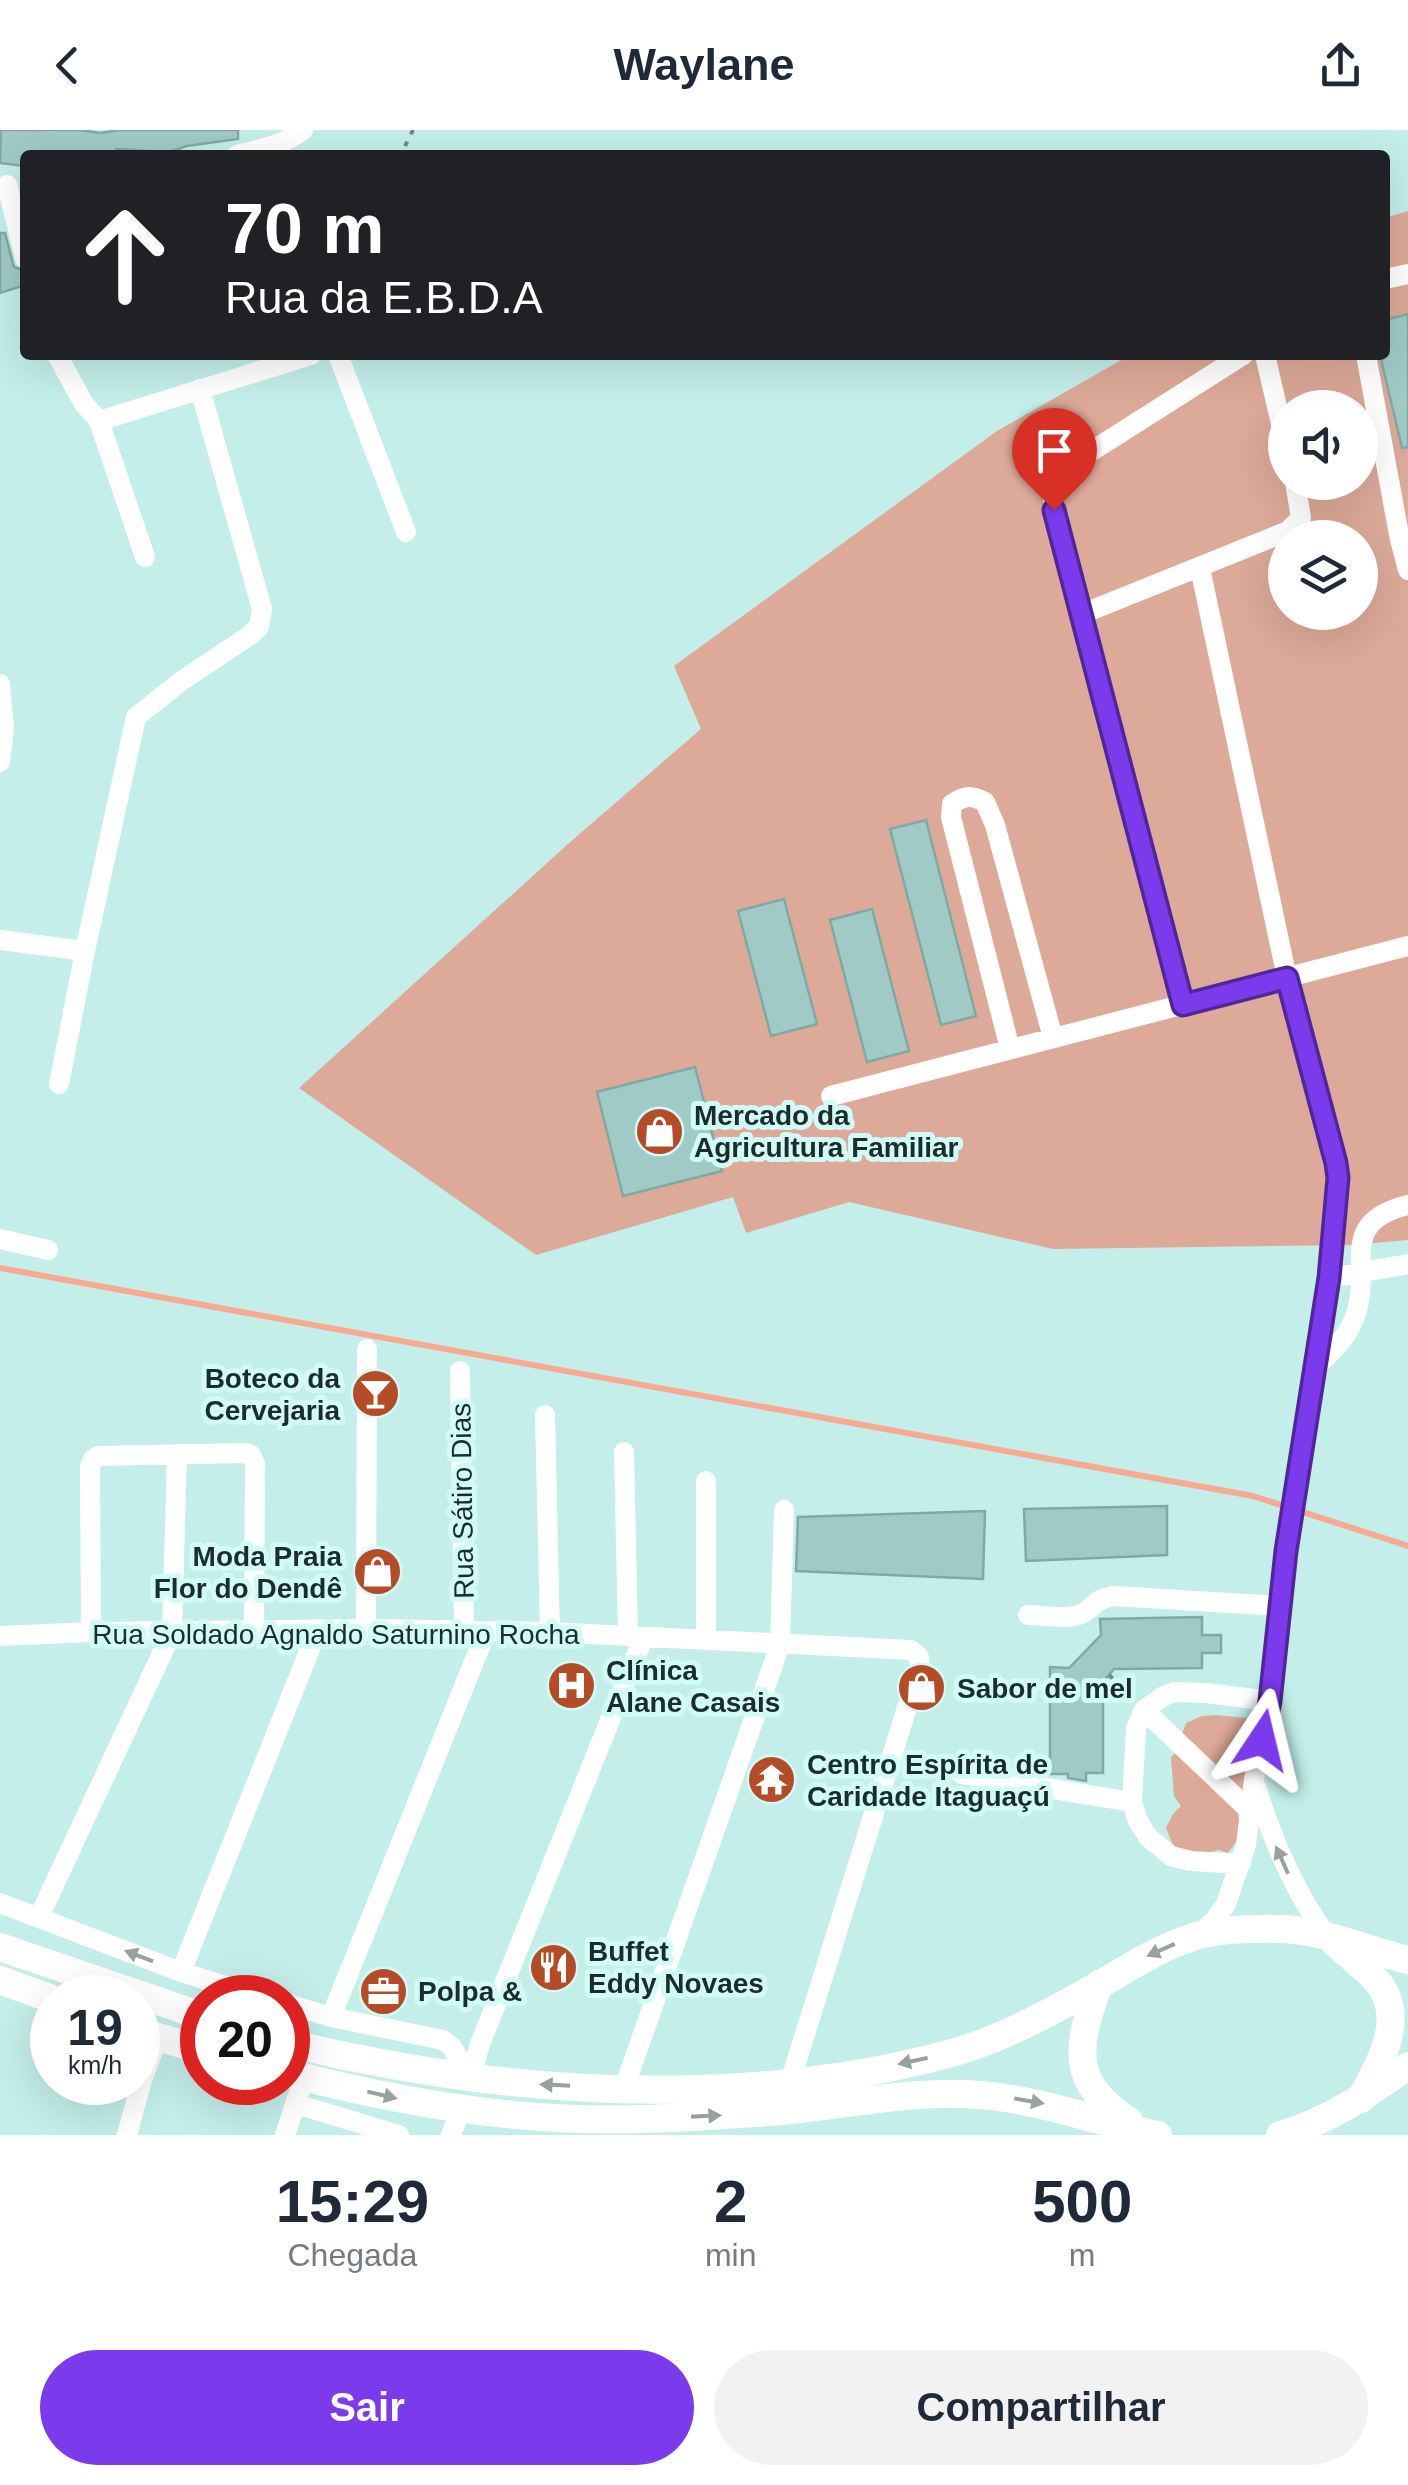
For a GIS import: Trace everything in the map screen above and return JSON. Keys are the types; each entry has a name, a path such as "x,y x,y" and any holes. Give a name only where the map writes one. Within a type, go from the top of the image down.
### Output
{"main road":[{"path":"310,2049 470,2079 554,2086 698,2088 790,2082 949,2054 1019,2028 1139,1960 1198,1935 1283,1929 1325,1934 1408,1960"},
{"path":"1325,1934 1380,1984 1390,2010 1391,2025 1384,2054 1361,2099"},
{"path":"0,1947 180,2008"},
{"path":"1,1984 30,1993"},
{"path":"1099,1984 1083,2038 1086,2076 1110,2109 1153,2134"},
{"path":"1280,2135 1316,2123 1361,2099 1408,2066"},
{"path":"310,2086 395,2098 456,2122 551,2116 638,2120 769,2112 934,2094 977,2094 1047,2104 1114,2129 1153,2134"}],"street":[{"path":"256,150 294,138 303,130"},
{"path":"11,184 20,232"},
{"path":"60,360 77,393 99,421 145,557"},
{"path":"99,421 295,360"},
{"path":"340,360 406,532"},
{"path":"1183,1005 1054,510 1053,488 1062,470 1235,360"},
{"path":"1266,360 1273,390"},
{"path":"1367,360 1408,570"},
{"path":"59,1084 136,718 180,682 249,636 262,618 200,389"},
{"path":"1082,614 1288,532 1302,518 1298,500"},
{"path":"1198,1935 1226,1904 1246,1845 1254,1778 1270,1701 1286,1551 1329,1278 1338,1178 1287,978 1200,568"},
{"path":"0,684 4,728 0,762"},
{"path":"1010,1050 951,818 952,804 961,798 973,796 985,802 994,825 1053,1038"},
{"path":"0,940 84,951"},
{"path":"831,1096 1408,946"},
{"path":"1315,1368 1346,1336 1356,1316 1362,1237 1368,1224 1388,1210 1408,1205"},
{"path":"0,1239 48,1250"},
{"path":"1329,1278 1408,1264"},
{"path":"366,1629 368,1349"},
{"name":"Rua Sátiro Dias","path":"460,1371 464,1631"},
{"path":"545,1415 550,1632"},
{"path":"470,2079 636,1637 624,1452"},
{"path":"90,1632 92,1459 247,1453 255,1464 254,1630"},
{"path":"40,1917 172,1632 178,1454"},
{"path":"706,1481 706,1639"},
{"path":"624,2088 780,1645 784,1510"},
{"path":"1028,1614 1073,1616 1086,1612 1097,1600 1112,1596 1279,1606"},
{"path":"181,1972 318,1629"},
{"name":"Rua Soldado Agnaldo Saturnino Rocha","path":"0,1636 366,1629 550,1632 911,1650 919,1657 920,1666 790,2082"},
{"path":"331,2018 486,1632"},
{"path":"1241,1864 1191,1862 1172,1856 1148,1836 1132,1802 1136,1728 1144,1710 1174,1692 1270,1701"},
{"path":"1144,1710 1249,1810"},
{"path":"962,1774 1132,1802"},
{"path":"1254,1778 1291,1882 1325,1934"},
{"path":"0,1903 191,1975"},
{"path":"310,2011 443,2040 452,2047 470,2079"},
{"path":"310,2091 399,2135"},
{"path":"127,2135 135,2105"},
{"path":"285,2135 291,2105"}],"path":[{"path":"405,146 413,130"},
{"path":"1109,1675 1144,1710"}],"shaded area":[{"path":"1408,211 1408,1240 1351,1245 1053,1249 849,1202 746,1233 733,1197 536,1255 299,1088 701,729 674,666 997,431 1121,360 1390,360 1390,216"},
{"path":"1216,1715 1246,1718 1254,1726 1253,1756 1244,1793 1181,1737 1186,1723"},
{"path":"1179,1751 1237,1809 1242,1834 1228,1853 1219,1850 1196,1856 1174,1848 1166,1828 1181,1806 1174,1796 1171,1757"}],"building":[{"path":"1,130 238,130 238,139 175,150 20,150 20,165 0,163"},
{"path":"0,233 5,233 14,267 20,269 20,287 0,293"},
{"path":"1408,314 1408,447 1402,448 1381,360 1390,360 1390,319"},
{"path":"926,820 976,1016 941,1025 890,829"},
{"path":"784,899 817,1024 771,1036 738,911"},
{"path":"872,909 909,1051 867,1062 830,920"},
{"name":"Mercado da Agricultura Familiar","path":"695,1067 722,1171 623,1196 597,1092"},
{"path":"1167,1506 1167,1555 1026,1561 1024,1509"},
{"path":"985,1511 983,1579 796,1571 798,1517"},
{"path":"1202,1617 1202,1635 1221,1635 1221,1653 1202,1653 1202,1668 1114,1669 1103,1682 1103,1773 1086,1773 1086,1781 1068,1778 1068,1774 1050,1774 1050,1667 1069,1668 1101,1635 1100,1619"}],"waterway":[{"path":"0,1268 1253,1496 1408,1546"}],"place":[{"name":"Mercado da Agricultura Familiar","path":"659,1131"},
{"name":"Boteco da Cervejaria","path":"375,1394"},
{"name":"Moda Praia Flor do Dendê","path":"377,1572"},
{"name":"Clínica Alane Casais","path":"571,1686"},
{"name":"Sabor de mel","path":"922,1688"},
{"name":"Centro Espírita de Caridade Itaguaçú","path":"772,1780"},
{"name":"Buffet Eddy Novaes","path":"553,1967"},
{"name":"Polpa &","path":"383,1991"}],"route":[{"path":"1054,510 1183,1005 1287,978 1336,1163 1329,1278 1286,1551 1270,1701 1262,1740"}]}
